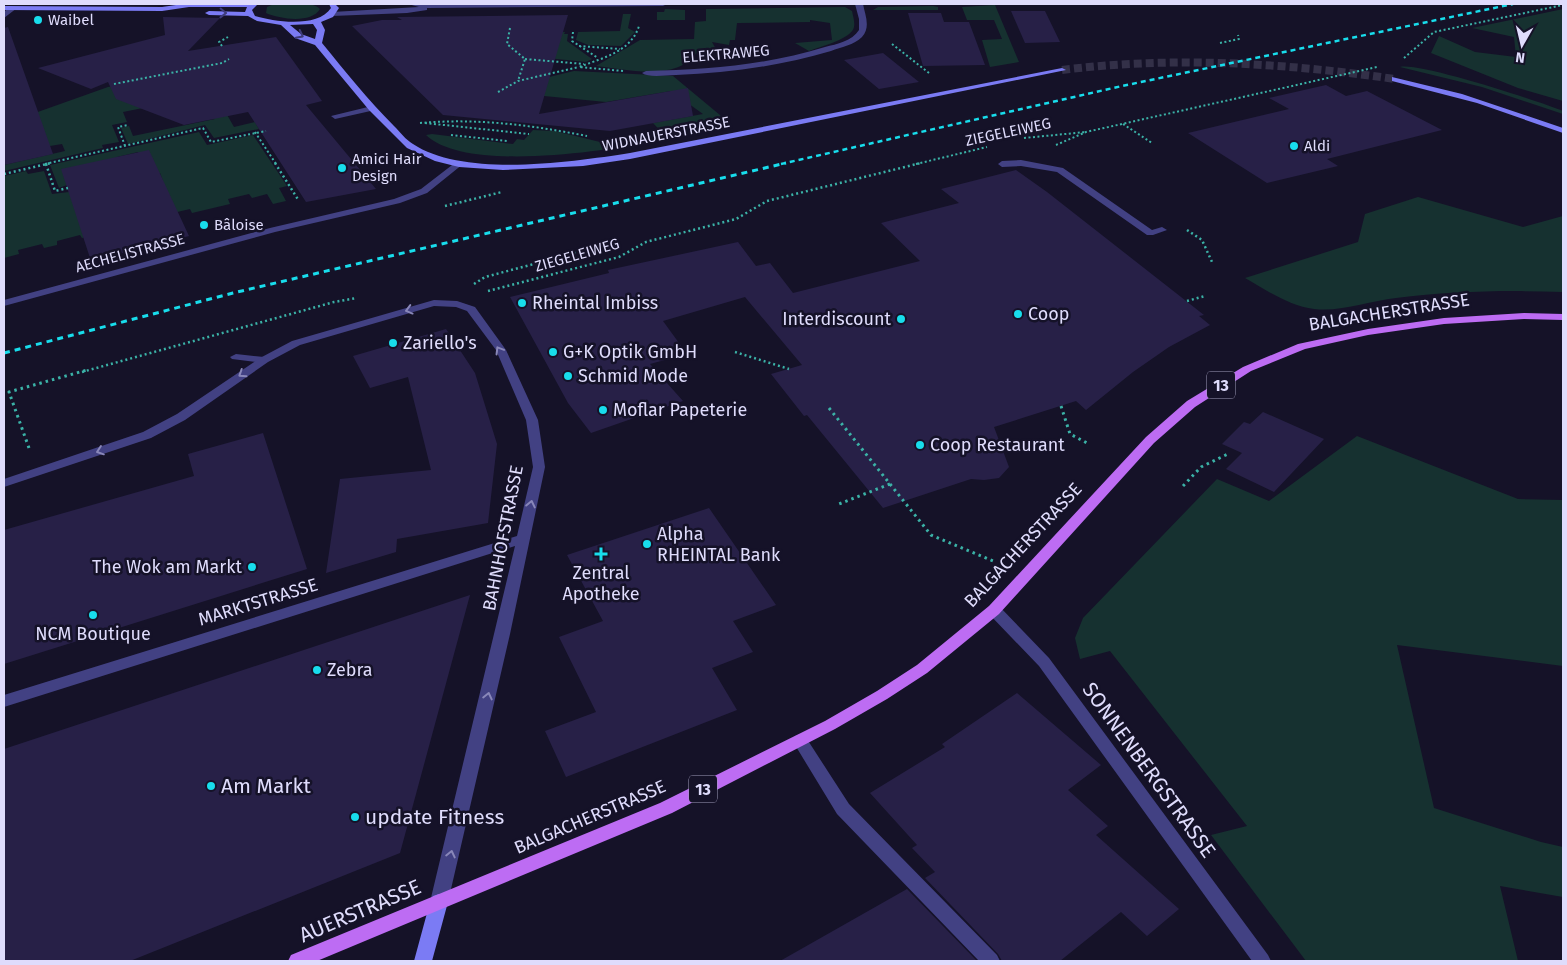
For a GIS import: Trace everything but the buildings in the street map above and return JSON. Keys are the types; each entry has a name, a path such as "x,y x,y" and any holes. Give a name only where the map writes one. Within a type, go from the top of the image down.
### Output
{"main road":[{"path":"162,9 189,5 254,4"},
{"path":"250,14 248,10 254,4"},
{"path":"4,8 162,9 181,12 250,14 258,19 284,24 317,20 332,14 335,8 332,4"},
{"path":"317,20 317,25 321,30 318,43"},
{"name":"WIDNAUERSTRASSE","path":"284,24 298,36 318,43 372,108 410,146 438,159 459,164 503,167 583,163 1062,70"},
{"path":"1395,79 1443,90 1493,105 1563,132"},
{"name":"BALGACHERSTRASSE","path":"439,902 666,808 800,740 890,690 922,669 994,610 1150,440 1191,404 1247,369 1302,346 1368,332 1444,321 1524,316 1563,317"},
{"path":"424,961 439,902"},
{"name":"AUERSTRASSE","path":"297,961 439,902"}],"street":[{"path":"412,4 432,6 663,4"},
{"name":"ELEKTRAWEG","path":"646,73 745,69 814,54 848,42 860,35 864,28 859,4"},
{"path":"332,14 408,11 432,6"},
{"path":"4,16 13,8"},
{"path":"334,116 372,108"},
{"path":"1002,164 1021,163 1060,170 1150,232 1162,230"},
{"path":"1060,170 1069,163"},
{"name":"AECHELISTRASSE","path":"4,303 273,230 397,201 424,191 459,164"},
{"path":"1099,196 1111,193"},
{"name":"BAHNHOFSTRASSE","path":"4,483 147,435 180,417 264,360 296,343 328,332 434,303 457,304 470,309 501,350 532,420 539,467 524,539 439,902"},
{"path":"236,357 264,360"},
{"name":"MARKTSTRASSE","path":"4,701 524,539"},
{"name":"SONNENBERGSTRASSE","path":"994,610 1044,662 1262,961"},
{"path":"800,740 843,809 990,961"}],"path":[{"path":"1404,59 1434,32 1563,5"},
{"path":"498,92 518,82 579,67 620,49 631,43 638,35 640,17"},
{"path":"510,27 507,44 525,58 586,64"},
{"path":"573,32 572,41 598,59"},
{"path":"1220,43 1240,39 1238,35"},
{"path":"579,46 620,49"},
{"path":"518,82 525,58"},
{"path":"114,84 222,63 229,59"},
{"name":"ZIEGELEIWEG","path":"1017,140 1036,135 1086,132 1380,66"},
{"path":"579,67 646,73"},
{"path":"450,119 455,116"},
{"path":"529,134 419,123 450,119 550,128 593,138"},
{"path":"1123,124 1152,143"},
{"path":"125,146 118,127 128,125"},
{"path":"4,174 203,128 211,142 266,131"},
{"path":"255,132 302,206"},
{"path":"443,134 507,141"},
{"name":"ZIEGELEIWEG","path":"488,291 620,257 646,242 736,219 768,201 988,147"},
{"path":"46,164 55,191 68,188"},
{"path":"443,207 510,190"},
{"path":"1187,230 1202,240 1212,262"},
{"path":"485,277 609,244"},
{"path":"1187,301 1205,296"},
{"path":"31,452 9,392 334,302 361,298"},
{"path":"735,352 789,369"},
{"path":"1061,406 1070,434 1087,443"},
{"path":"829,408 931,535 993,561"},
{"path":"1183,486 1201,467 1230,453"},
{"path":"839,504 890,484"}],"green space":[{"path":"305,3 320,9 310,17 295,19 266,13 267,7 274,4"},
{"path":"995,5 1019,62 990,67 982,40 1002,39 994,20 967,20 962,7"},
{"path":"845,7 852,11 854,27 852,31 842,39 809,51 795,43 832,40 830,23 810,20 810,22 737,23 735,40 730,40 729,45 712,42 717,51 698,51 689,61 664,71 636,71 596,66 640,40 694,39 695,22 706,21 706,9"},
{"path":"878,7 938,7 938,10 873,10"},
{"path":"665,9 685,10 685,20 657,20 657,12 664,12"},
{"path":"1563,9 1563,101 1518,88 1431,53 1439,36 1475,52 1516,57 1514,37 1472,28"},
{"path":"623,14 631,14 628,28 635,32 621,46 588,45 576,40 578,32 620,31"},
{"path":"565,32 564,34 568,34 567,41 592,59 586,62 527,56 513,33"},
{"path":"1400,67 1430,70 1479,83 1550,106 1563,111 1563,114 1482,87"},
{"path":"201,69 234,127 255,122 259,129 214,138 205,125 128,144 121,128 129,126 133,136 215,119 173,102 123,112 127,122 112,125 119,142 102,145 103,148 4,171 4,165 65,151 62,144 50,146 23,133 4,137 4,124 108,87"},
{"path":"574,71 673,76 732,125 667,138 653,123 703,114 671,91 606,102 504,92 520,84"},
{"path":"533,130 555,131 600,142 641,134 649,142 567,154 500,156 470,153 444,146 426,135 432,134 513,144 517,139 524,140"},
{"path":"199,132 207,145 253,135 287,186 279,188 286,201 273,204 267,194 252,198 249,194 228,199 230,204 192,213 190,209 176,212 95,235 82,238 80,235 57,241 57,245 44,248 42,244 18,250 19,254 4,258 4,176 26,171 28,174 44,171 52,194 163,181 160,173 148,175 138,152 117,157 59,188 50,165"},
{"path":"1418,197 1523,227 1563,216 1563,292 1459,292 1386,299 1345,308 1324,310 1296,305 1245,278 1358,242 1365,214"},
{"path":"1357,436 1518,499 1563,500 1563,666 1397,645 1434,808 1541,842 1563,847 1563,897 1500,886 1518,961 1306,961 1211,835 1247,826 1110,651 1080,659 1075,638 1083,618 1217,479 1269,501"}],"tunnel":[{"path":"1062,70 1146,63 1228,63 1270,65 1395,79"}],"railway":[{"path":"781,164 1122,86 1513,4"},
{"path":"4,353 233,293 786,163"}],"place":[{"name":"Waibel","path":"38,20"},
{"name":"Aldi","path":"1294,146"},
{"name":"Amici Hair Design","path":"342,168"},
{"name":"Bâloise","path":"204,225"},
{"name":"Rheintal Imbiss","path":"522,303"},
{"name":"Coop","path":"1018,314"},
{"name":"Interdiscount","path":"901,319"},
{"name":"Zariello's","path":"393,343"},
{"name":"G+K Optik GmbH","path":"553,352"},
{"name":"Schmid Mode","path":"568,376"},
{"name":"Moflar Papeterie","path":"603,410"},
{"name":"Coop Restaurant","path":"920,445"},
{"name":"Alpha RHEINTAL Bank","path":"647,544"},
{"name":"Zentral Apotheke","path":"601,554"},
{"name":"The Wok am Markt","path":"252,567"},
{"name":"NCM Boutique","path":"93,615"},
{"name":"Zebra","path":"317,670"},
{"name":"Am Markt","path":"211,786"},
{"name":"update Fitness","path":"355,817"}]}
